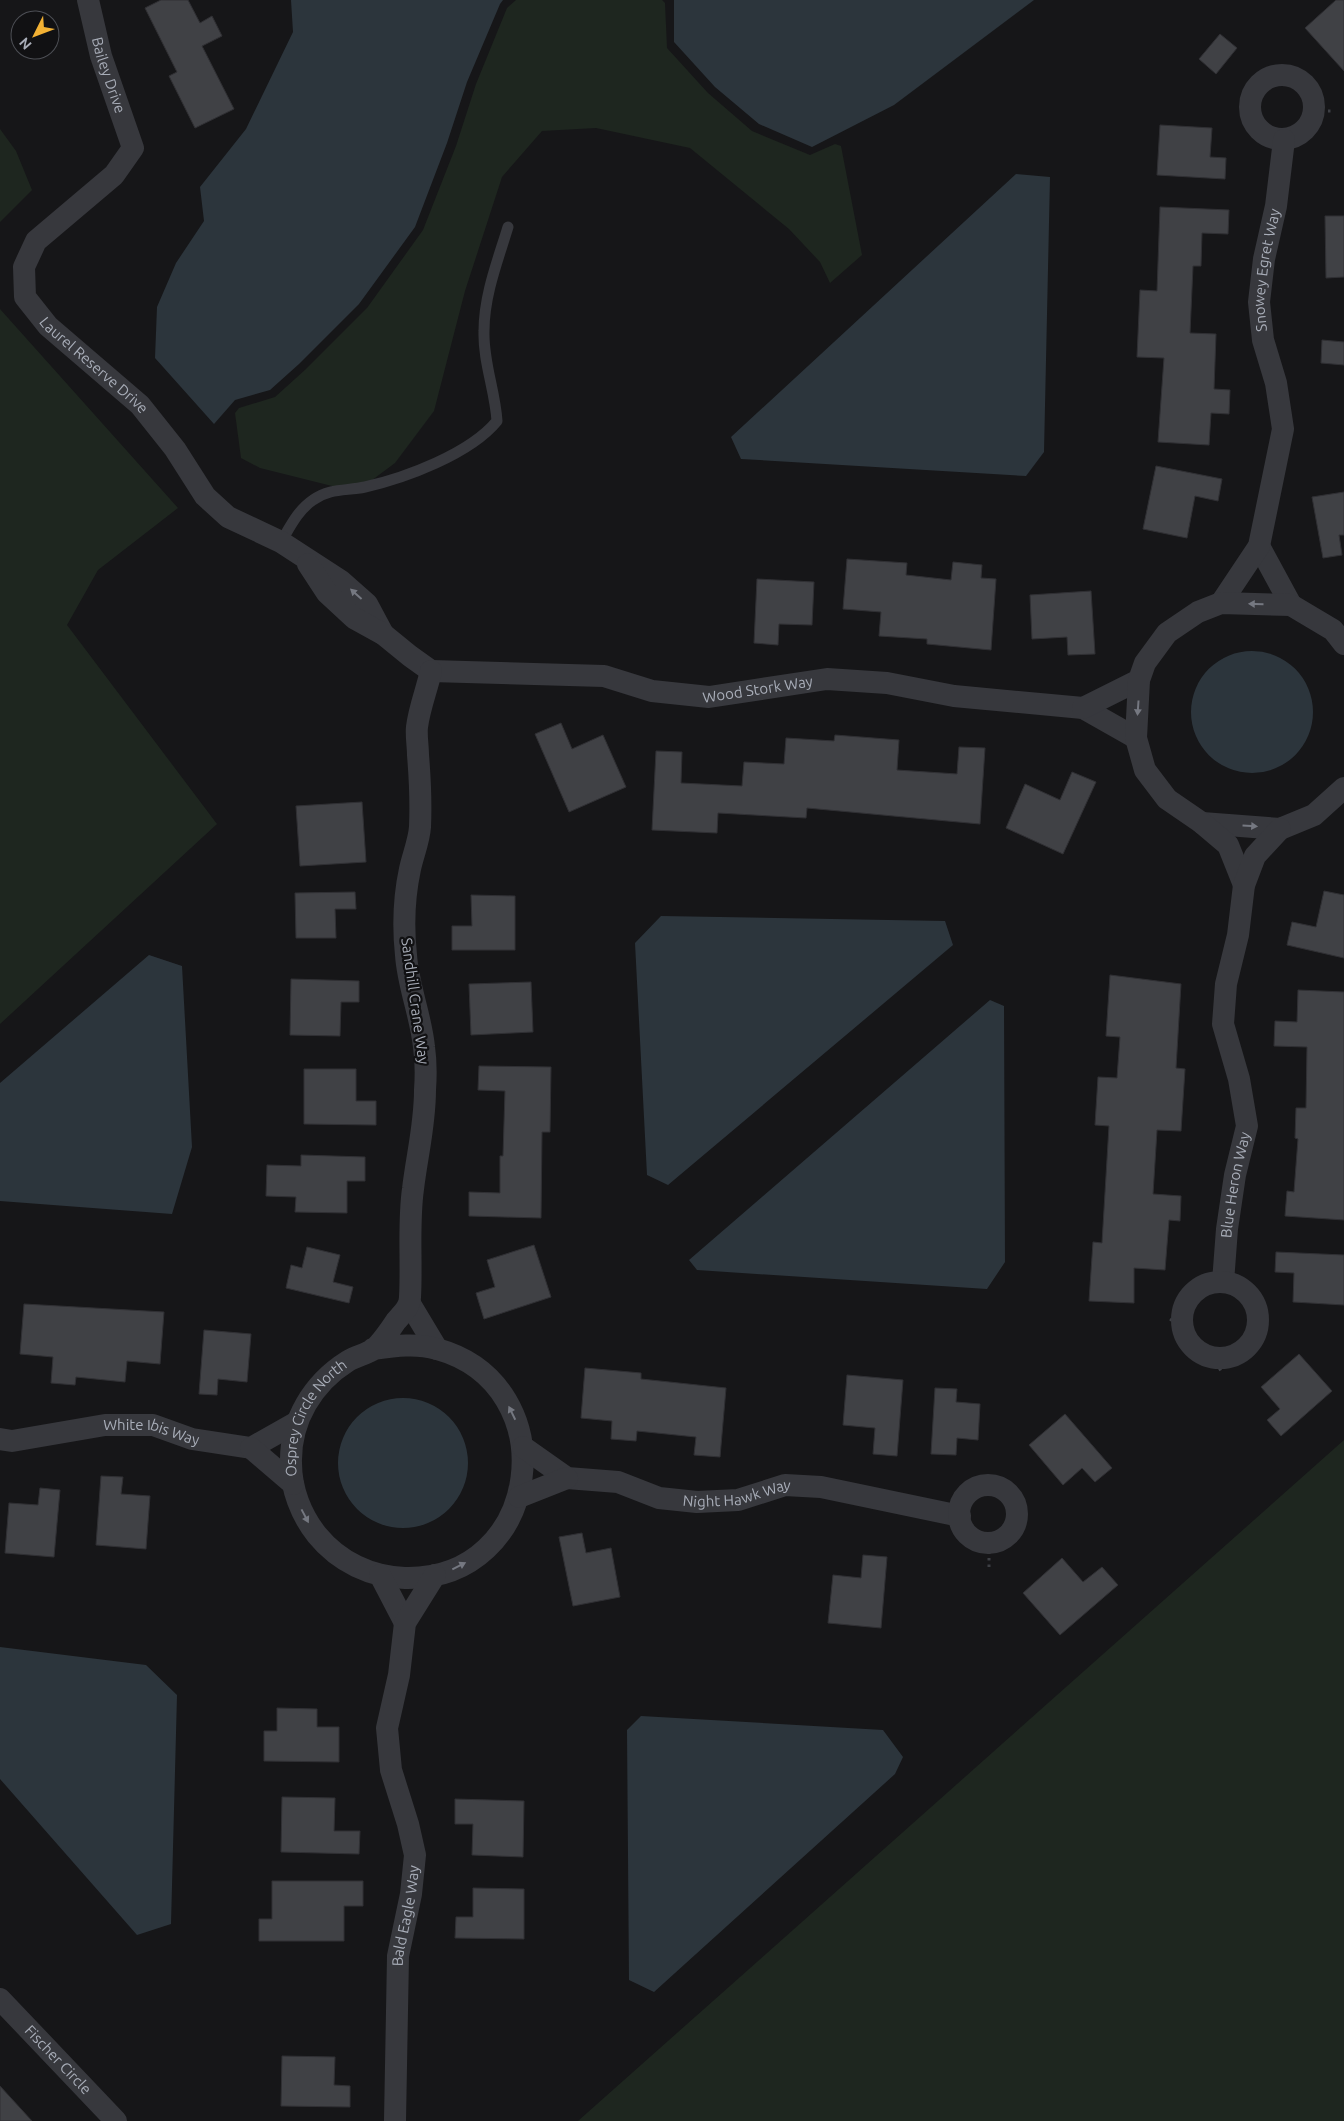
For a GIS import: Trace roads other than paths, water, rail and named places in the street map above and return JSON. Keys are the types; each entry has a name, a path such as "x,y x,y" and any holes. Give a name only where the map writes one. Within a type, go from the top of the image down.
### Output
{"street":[{"name":"Bailey Drive","path":"88,0 101,56 132,148"},
{"path":"1282,74 1296,77 1310,89 1315,100 1324,111 1305,131 1295,137 1284,140 1268,136 1255,125 1250,105 1252,94 1259,84 1271,76 1282,74"},
{"name":"Snowey Egret Way","path":"1222,604 1259,546 1284,430 1276,383 1263,340 1259,302 1264,259 1276,206 1284,140"},
{"name":"Laurel Reserve Drive","path":"132,148 114,175 36,241 24,267 25,297 48,326 140,404 176,449 205,496 228,517 281,542 341,581 367,604 383,634 432,671"},
{"path":"1259,546 1291,605 1333,630 1344,644"},
{"name":"Blue Heron Way","path":"1244,885 1228,844 1167,799 1145,770 1136,738 1140,680 1145,663 1167,633 1198,612 1222,604 1291,605"},
{"name":"Wood Stork Way","path":"432,671 604,676 652,691 709,697 827,679 887,683 954,696 1083,708 1136,738"},
{"name":"Sandhill Crane Way","path":"410,1304 412,1191 422,1144 426,1091 424,1046 406,959 404,918 409,872 420,831 417,727 432,671"},
{"path":"1083,708 1140,680"},
{"path":"1202,823 1280,829 1314,816 1344,788"},
{"name":"Blue Heron Way","path":"1223,1282 1227,1229 1235,1175 1247,1126 1239,1079 1223,1024 1226,984 1238,934 1244,885 1255,856 1280,829"},
{"path":"1223,1282 1243,1289 1252,1299 1257,1312 1258,1325 1249,1344 1239,1353 1217,1364 1196,1349 1187,1340 1176,1323 1188,1298 1198,1289 1210,1283 1223,1282"},
{"path":"373,1350 410,1304 438,1349"},
{"name":"Osprey Circle North","path":"405,1345 438,1349 469,1363 495,1385 514,1414 523,1447 524,1472 519,1497 506,1524 487,1547 463,1564 436,1575 408,1578 380,1575 347,1561 323,1542 306,1518 293,1484 291,1446 297,1422 306,1402 319,1384 353,1358 373,1350 405,1345"},
{"path":"293,1484 251,1448 297,1422"},
{"name":"White Ibis Way","path":"0,1439 12,1440 105,1425 153,1425 192,1439 251,1448"},
{"path":"523,1447 567,1478"},
{"path":"519,1497 567,1478"},
{"name":"Night Hawk Way","path":"567,1478 618,1482 659,1498 697,1502 738,1500 784,1485 821,1487 960,1516"},
{"path":"992,1486 1008,1493 1016,1506 1016,1524 1006,1538 989,1544 980,1542 966,1533 960,1516 964,1498 979,1487 992,1486"},
{"path":"380,1575 405,1623"},
{"name":"Bald Eagle Way","path":"395,2121 398,1956 411,1894 415,1856 408,1824 390,1770 387,1728 399,1674 405,1623 436,1575"},
{"name":"Fischer Circle","path":"0,1999 116,2121"}],"lane":[{"path":"281,542 298,514 313,500 334,490 358,489 409,475 486,434 497,421 496,400 486,366 484,331 488,296 508,227"}]}
